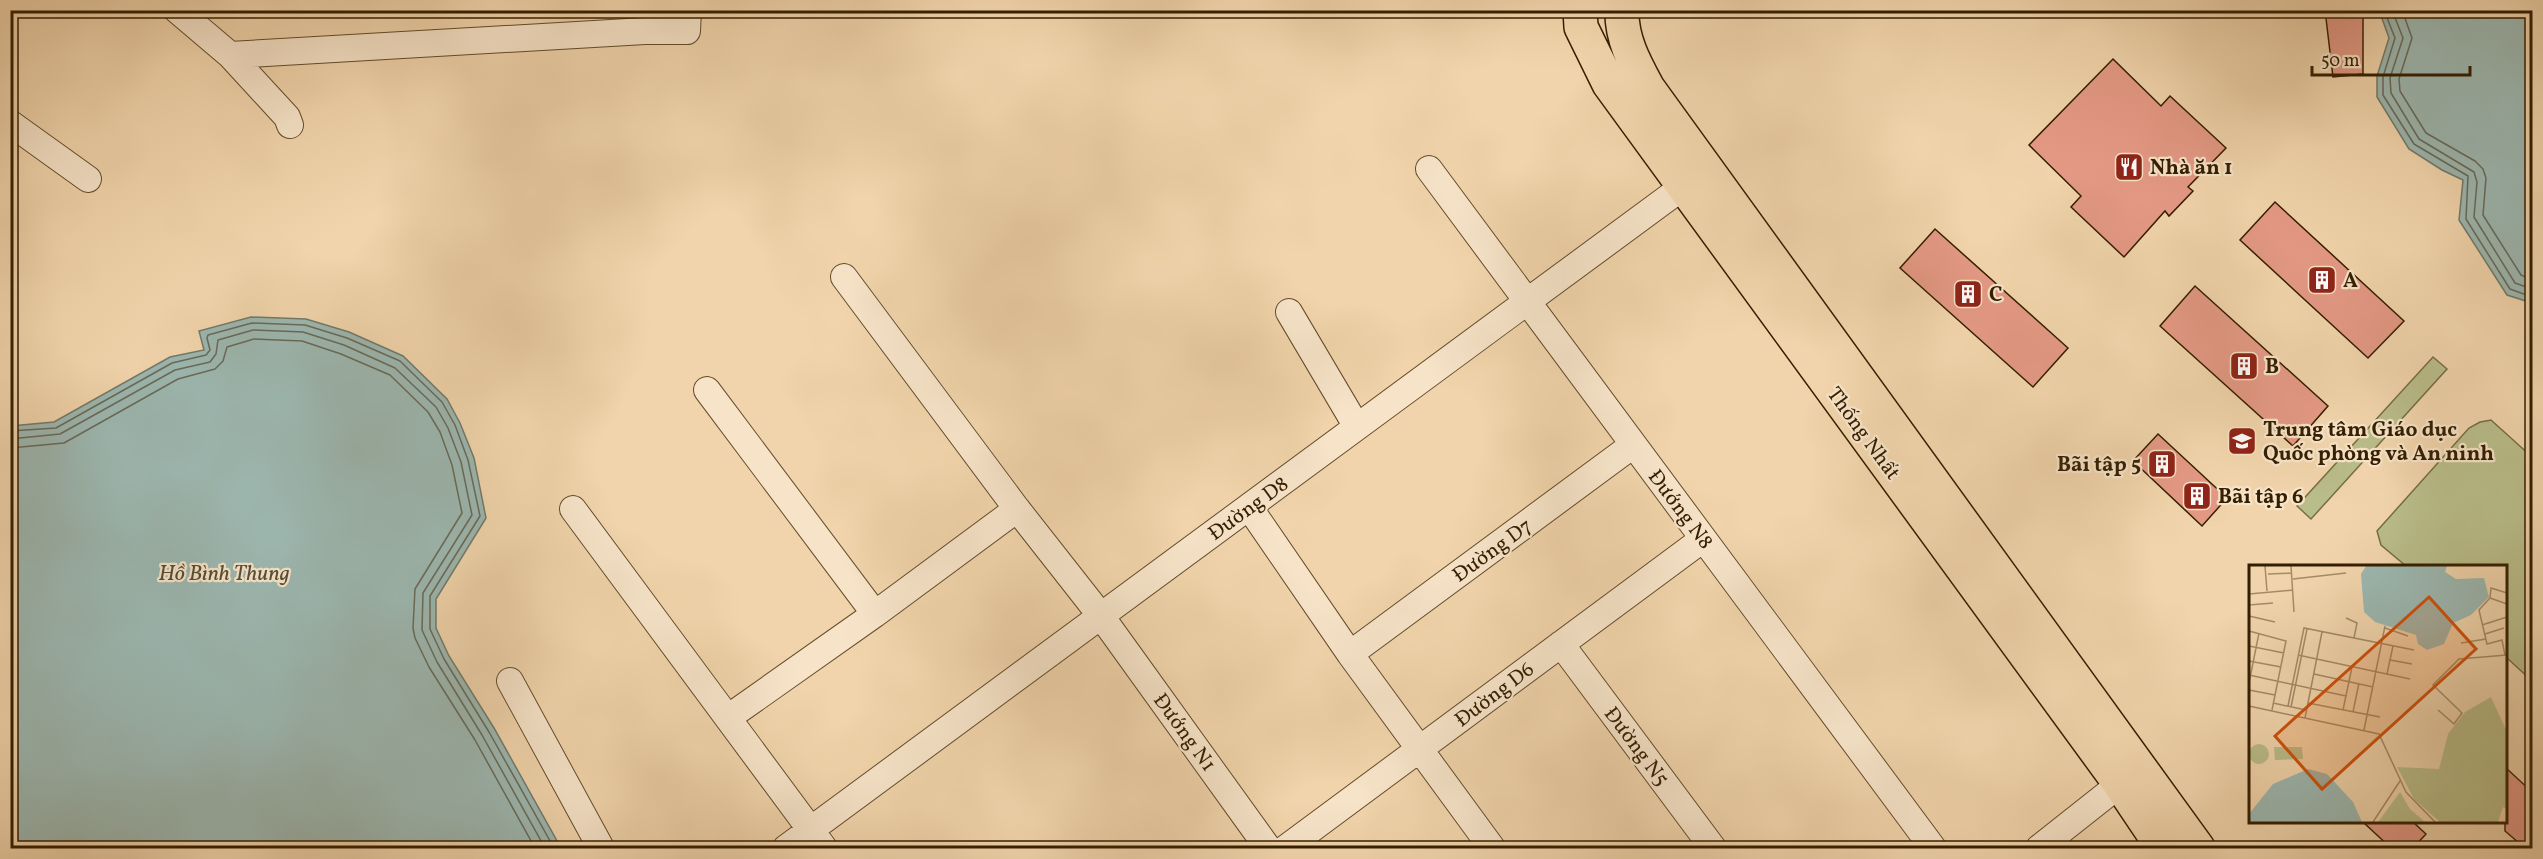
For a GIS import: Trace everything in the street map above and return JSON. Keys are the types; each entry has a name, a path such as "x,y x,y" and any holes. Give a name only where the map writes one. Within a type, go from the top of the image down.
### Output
{"main road":[{"name":"Thống Nhất","path":"1580,10 1581,27 1609,84 1684,186 2131,777 2198,849"},
{"name":"Thống Nhất","path":"1622,10 1622,26 1633,60 1648,88 2131,777 2163,849"}],"street":[{"path":"177,10 230,55 287,117 290,125"},
{"path":"230,55 645,31 687,31 688,10"},
{"path":"10,123 88,179"},
{"name":"Đướng N8","path":"1429,169 1933,849"},
{"name":"Đường D8","path":"786,849 818,839 1101,616 1684,186"},
{"name":"Đướng N1","path":"844,277 1017,509 1101,616 1268,849"},
{"path":"1289,312 1357,427"},
{"path":"707,390 875,614"},
{"name":"Đường D7","path":"1350,654 1633,445"},
{"path":"1249,507 1350,654 1492,849"},
{"path":"729,717 875,614 1017,509"},
{"path":"573,510 818,839"},
{"name":"Đường D6","path":"1286,849 1703,539"},
{"name":"Đường N5","path":"1561,644 1713,849"},
{"path":"510,681 601,849"},
{"path":"2042,848 2131,777"}],"green space":[{"path":"2433,357 2447,369 2311,519 2297,506"},
{"path":"2491,420 2532,457 2532,681 2507,658 2507,565 2405,565 2381,545 2377,531 2469,428 2480,422"}],"water":[{"path":"2379,10 2532,11 2532,303 2507,295 2459,220 2463,180 2409,149 2377,97 2377,76 2389,38"},
{"name":"Hồ Bình Thung","path":"251,317 306,319 349,332 403,356 447,399 460,423 474,458 486,518 436,599 436,628 449,656 494,728 561,848 11,848 11,426 54,422 170,357 204,350 199,331"}],"building":[{"path":"2325,10 2363,10 2363,74 2333,77"},
{"name":"Nhà ăn 1","path":"2113,59 2161,106 2170,96 2226,148 2188,187 2193,191 2169,216 2165,211 2124,257 2071,207 2081,196 2029,145"},
{"name":"A","path":"2275,202 2404,321 2368,358 2240,240"},
{"name":"C","path":"1935,229 2068,348 2033,387 1900,268"},
{"name":"B","path":"2195,286 2328,406 2293,446 2160,326"},
{"path":"2158,434 2227,498 2202,526 2133,461"},
{"path":"2507,769 2532,792 2532,849 2526,849 2505,831"},
{"path":"2364,823 2414,823 2426,834 2412,849 2392,849"}],"place":[{"name":"Nhà ăn 1","path":"2129,167"},
{"name":"A","path":"2322,280"},
{"name":"C","path":"1968,294"},
{"name":"B","path":"2244,366"},
{"name":"Trung tâm Giáo dục Quốc phòng và An ninh","path":"2242,441"},
{"name":"Bãi tập 5","path":"2162,464"},
{"name":"Bãi tập 6","path":"2197,496"}]}
